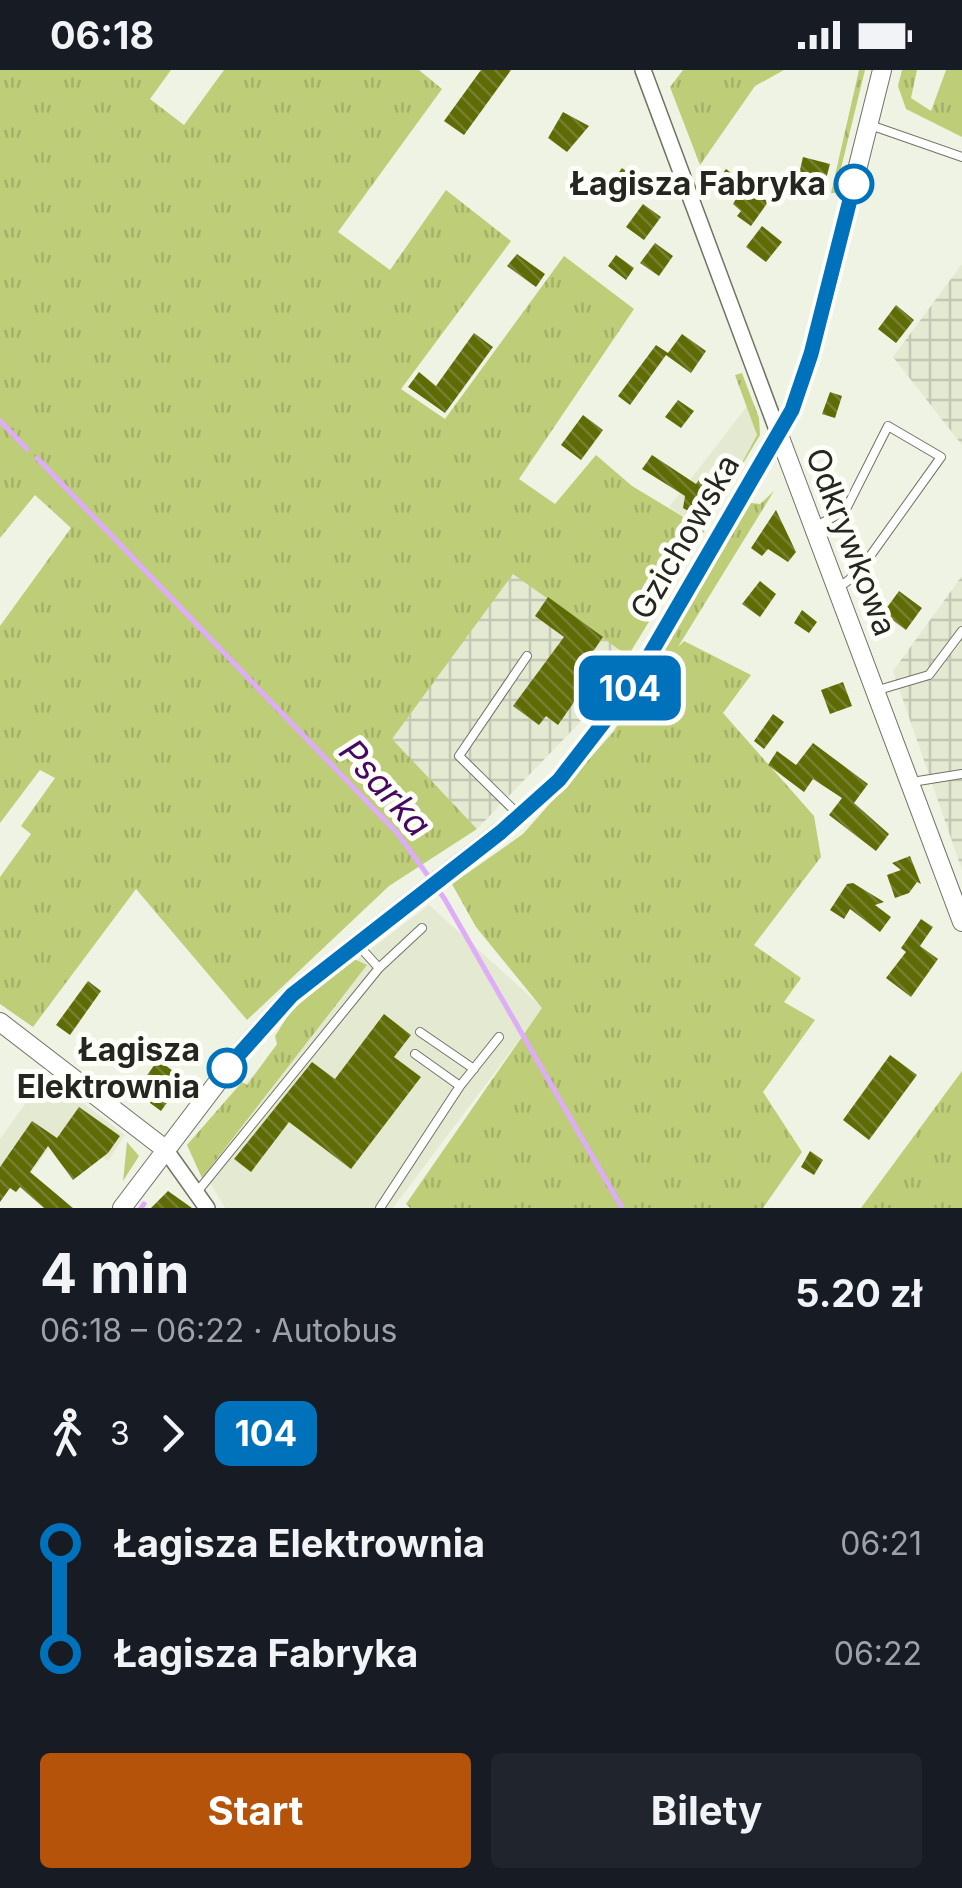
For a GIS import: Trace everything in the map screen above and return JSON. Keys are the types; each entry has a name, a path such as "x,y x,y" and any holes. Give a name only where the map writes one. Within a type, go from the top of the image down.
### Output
{"street":[{"name":"Odkrywkowa","path":"643,70 962,922"},
{"name":"Gzichowska","path":"122,1208 242,1050 292,995 520,816 559,780 631,687 779,435 811,354 882,70"},
{"path":"0,1022 165,1148 207,1208"}],"lane":[{"path":"870,124 962,156"},
{"path":"814,528 845,511 888,426 941,458 858,573 836,588"},
{"path":"875,692 929,675 962,631"},
{"path":"520,816 460,756 526,656"},
{"path":"909,782 962,774"},
{"path":"197,1192 379,968 422,928"},
{"path":"357,944 379,968"},
{"path":"420,1032 474,1069"},
{"path":"380,1208 460,1086 499,1037"},
{"path":"415,1054 460,1086"}],"shaded area":[{"path":"962,264 962,445 893,357"},
{"path":"748,405 757,437 705,530 669,507"},
{"path":"513,573 628,656 585,717 477,829 391,739"},
{"path":"962,576 962,870 893,671"},
{"path":"429,905 543,1008 393,1208 225,1208 190,1149 203,1127 277,1050 282,1024 301,1002"},
{"path":"46,1075 125,1135 108,1161 63,1129 16,1193 0,1181 0,1139"}],"green space":[{"path":"0,70 171,70 150,99 184,125 224,70 419,70 442,89 338,232 390,270 446,190 511,241 401,389 445,419 564,256 634,309 519,479 555,504 596,455 632,486 705,530 628,656 513,574 392,739 477,829 389,886 247,1020 136,889 33,1027 0,1004 0,877 31,834 21,826 55,778 40,770 0,823 0,626 71,528 35,495 0,538"},
{"path":"683,70 784,70 755,86 700,165 670,87"},
{"path":"859,70 865,70 835,193 831,193"},
{"path":"902,70 917,70 911,98 931,111 946,70 962,70 962,137 906,109 898,86"},
{"path":"742,373 759,418 760,435 729,487 757,435 735,375"},
{"path":"774,491 678,647 684,641 751,675 723,713 814,816 821,857 754,945 801,978 784,1002 815,1020 763,1092 802,1152 763,1208 410,1208 406,1204 542,1008 476,927 452,884 523,834 614,731 751,503 760,504"},
{"path":"354,959 367,965 202,1178 187,1145 242,1082 247,1085 277,1044 275,1036 291,1011"},
{"path":"962,1071 962,1208 861,1208"},
{"path":"127,1142 139,1156 123,1181"}],"building":[{"path":"481,70 511,70 464,135 444,121"},
{"path":"563,112 589,126 567,152 548,138"},
{"path":"803,157 830,164 822,194 796,187"},
{"path":"622,168 642,182 628,200 609,186"},
{"path":"726,169 768,202 751,226 737,216 741,211 733,204 736,199 715,184"},
{"path":"643,204 661,217 644,240 626,227"},
{"path":"762,226 782,242 766,262 746,247"},
{"path":"655,243 673,256 659,276 640,263"},
{"path":"517,254 545,274 536,287 507,266"},
{"path":"616,255 634,268 626,280 608,266"},
{"path":"896,305 914,320 896,343 878,329"},
{"path":"474,333 493,347 445,413 408,387 419,372 436,386"},
{"path":"682,334 706,351 691,373 666,355 630,405 618,396 656,345 668,353"},
{"path":"830,392 842,396 835,418 822,414"},
{"path":"678,400 694,411 681,428 665,417"},
{"path":"583,415 603,430 581,460 561,445"},
{"path":"652,455 696,484 699,480 713,488 699,517 683,508 685,496 642,469"},
{"path":"776,510 796,552 788,562 768,549 762,556 751,548"},
{"path":"760,581 776,594 760,617 742,604"},
{"path":"899,591 922,608 906,630 883,613"},
{"path":"548,597 603,637 590,656 608,669 592,690 586,685 558,725 546,716 539,725 513,706 564,637 535,616"},
{"path":"802,610 817,622 809,633 794,623"},
{"path":"843,682 852,706 830,714 821,690"},
{"path":"773,714 784,722 764,749 754,741"},
{"path":"813,743 868,784 854,803 889,834 876,851 829,815 842,798 813,779 804,792 768,765 777,751 796,765"},
{"path":"910,856 921,884 917,882 909,893 895,898 887,875 901,870 892,863"},
{"path":"853,883 884,902 875,905 891,917 880,932 850,909 844,919 830,910 847,884"},
{"path":"921,919 933,927 920,946 938,959 911,997 886,978 906,952 901,948"},
{"path":"88,981 101,991 70,1035 56,1025"},
{"path":"384,1014 411,1035 394,1057 421,1077 351,1169 289,1122 251,1172 234,1159 312,1062 335,1079"},
{"path":"890,1055 917,1075 869,1140 843,1120"},
{"path":"158,1060 184,1079 161,1111 135,1092"},
{"path":"79,1107 120,1136 108,1153 73,1180 48,1146 30,1172 73,1208 44,1208 20,1187 16,1192 10,1188 0,1202 0,1167 32,1121 57,1138"},
{"path":"810,1151 823,1160 814,1175 801,1167"},
{"path":"168,1191 192,1208 151,1208"}],"waterway":[{"name":"Psarka","path":"0,421 27,449"},
{"name":"Psarka","path":"37,458 398,834 444,898 622,1208"},
{"path":"141,1208 144,1204"}],"bus line":[{"name":"104","path":"227,1068 292,995 501,832 559,780 631,687 792,410 811,354 854,184"}],"place":[{"name":"Łagisza Fabryka","path":"854,184"},
{"name":"Łagisza Elektrownia","path":"227,1068"}]}
